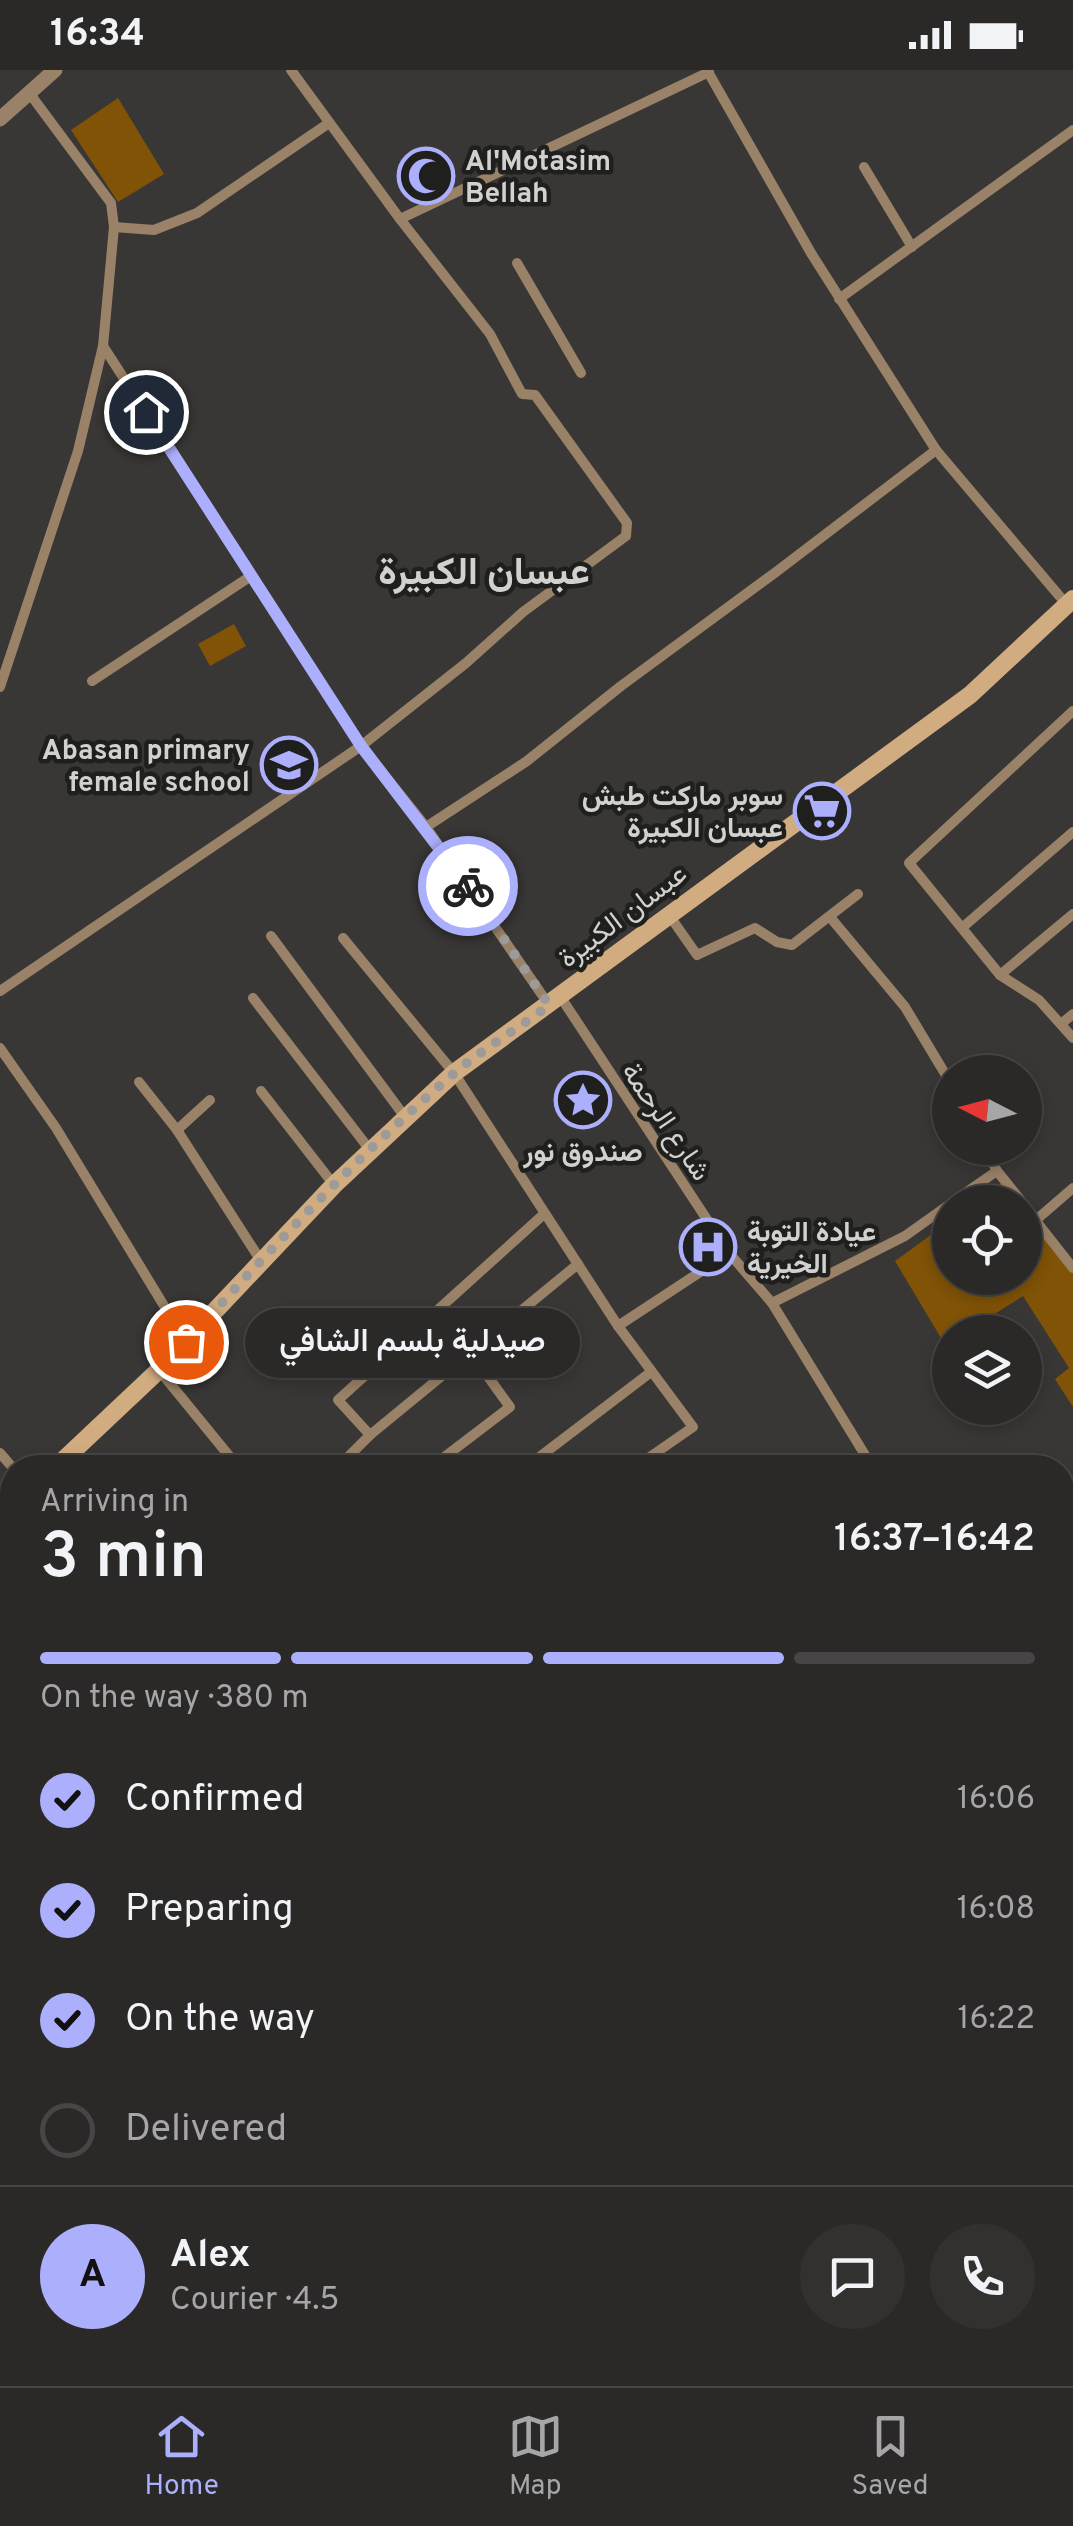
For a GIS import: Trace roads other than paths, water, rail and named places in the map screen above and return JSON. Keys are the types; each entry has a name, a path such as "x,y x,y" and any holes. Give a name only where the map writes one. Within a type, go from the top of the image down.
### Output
{"main road":[{"name":"عبسان الكبيرة","path":"69,1455 159,1370 334,1185 454,1073 970,694 1070,602"}],"street":[{"path":"0,991 361,746 523,612 626,536 627,524 612,502 534,395 522,394 490,334 292,70"},
{"path":"0,120 53,71"},
{"path":"400,219 708,71 838,299 936,450 1070,602"},
{"path":"0,687 4,653 78,451 104,346 114,226 110,203 30,94"},
{"path":"114,226 154,230 196,212 329,123"},
{"path":"838,299 1073,130"},
{"path":"864,167 912,247"},
{"path":"516,264 581,373"},
{"name":"شارع الرحمة","path":"104,346 361,746 579,1029 729,1253 772,1303 865,1455"},
{"path":"426,827 527,761 936,450"},
{"path":"92,681 251,576"},
{"path":"1073,711 908,863 1000,974 1039,1000 1073,1038"},
{"path":"963,927 1073,832"},
{"path":"668,913 697,955 756,928 776,942 792,945 858,894"},
{"path":"1000,974 1073,914"},
{"path":"830,917 905,1007 934,1055"},
{"path":"272,936 406,1117"},
{"path":"343,938 454,1073 618,1326 692,1427 652,1455"},
{"path":"252,998 370,1150"},
{"path":"1062,1024 1073,1014"},
{"path":"0,1048 56,1128 186,1342"},
{"path":"139,1082 176,1130 260,1261"},
{"path":"261,1091 334,1185"},
{"path":"176,1130 210,1100"},
{"path":"994,1165 1008,1185"},
{"path":"977,1185 997,1171"},
{"path":"1042,1215 1073,1188"},
{"path":"370,1435 338,1400 544,1214"},
{"path":"772,1303 905,1236 932,1217"},
{"path":"1042,1228 1073,1268"},
{"path":"618,1326 729,1253"},
{"path":"350,1455 578,1264"},
{"path":"447,1455 510,1406 471,1353"},
{"path":"159,1370 228,1455"},
{"path":"542,1455 651,1372"}],"place":[{"name":"Al'Motasim Bellah","path":"426,176"},
{"name":"Abasan primary female school","path":"289,765"},
{"name":"سوبر ماركت طبش عبسان الكبيرة","path":"822,811"},
{"name":"صندوق نور","path":"583,1100"},
{"name":"عيادة التوبة الخيرية","path":"708,1247"},
{"name":"صيدلية بلسم الشافي","path":"186,1342"}],"district":[{"name":"عبسان الكبيرة","path":"484,571"}]}
